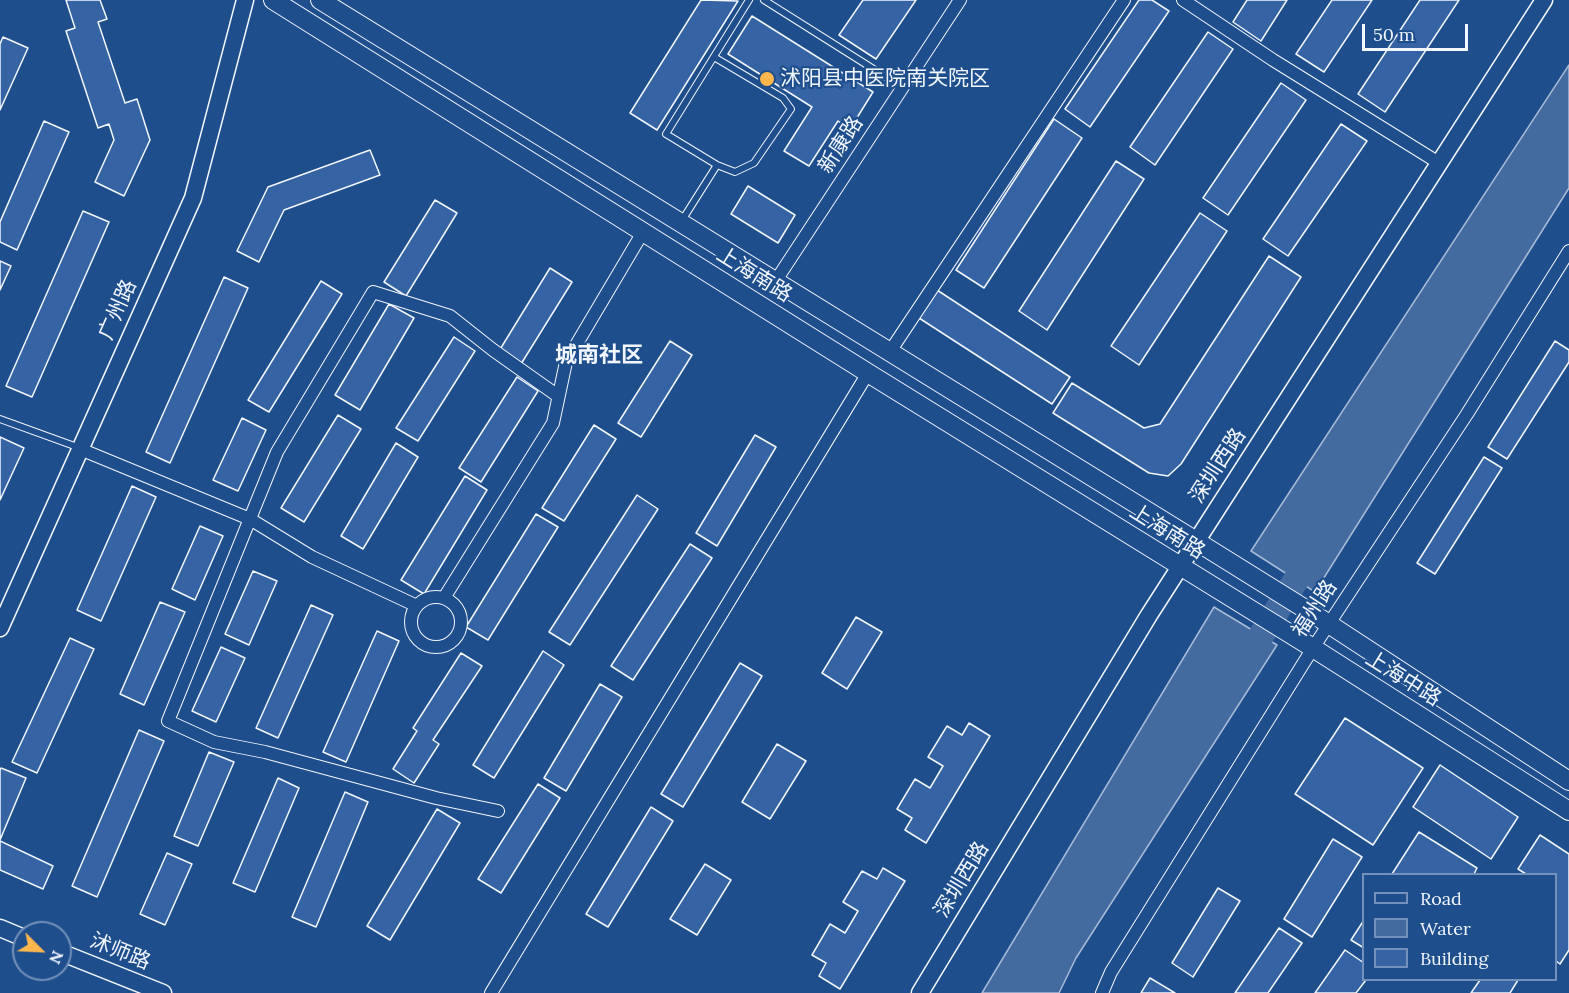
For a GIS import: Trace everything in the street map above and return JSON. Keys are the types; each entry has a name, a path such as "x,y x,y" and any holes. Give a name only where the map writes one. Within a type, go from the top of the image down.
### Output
{"main road":[{"name":"上海南路","path":"273,0 1212,587"},
{"name":"上海南路","path":"320,0 1229,562"},
{"name":"上海中路","path":"1229,562 1569,781"},
{"name":"上海中路","path":"1212,587 1569,811"}],"street":[{"name":"广州路","path":"0,628 193,198 245,0"},
{"name":"新康路","path":"775,282 960,0"},
{"path":"888,353 1124,0"},
{"path":"1183,0 1273,60 1439,163"},
{"name":"深圳西路","path":"920,993 1180,566 1544,0"},
{"path":"444,598 553,423 566,362 643,232"},
{"name":"福州路","path":"1102,993 1111,972 1307,645 1467,414 1569,251"},
{"path":"498,811 436,798 265,752 214,742 168,721 277,452 374,292 450,316 558,396"},
{"path":"491,993 868,374"},
{"path":"80,449 250,519 312,557 417,606"},
{"path":"429,598 444,598 458,608 462,625 454,641 439,648 422,644 416,638 411,622 417,606 429,598"},
{"name":"沭师路","path":"72,957 163,993"}],"lane":[{"path":"714,57 783,98 791,109 754,163 735,172 717,165 666,134 749,0"},
{"path":"764,0 903,87"},
{"path":"680,224 717,165"},
{"path":"0,419 80,449"}],"water":[{"path":"1569,65 1569,188 1315,592 1251,551"},
{"path":"1214,607 1277,645 1076,958 1059,993 982,993"}],"building":[{"path":"66,0 100,0 107,19 98,22 125,103 137,99 150,140 124,196 95,182 114,140 109,124 98,128 66,31 75,28"},
{"path":"701,0 738,1 657,130 630,113"},
{"path":"863,0 916,0 876,59 839,35"},
{"path":"1139,0 1152,0 1169,11 1090,127 1065,109"},
{"path":"1247,0 1287,0 1261,41 1233,22"},
{"path":"1332,0 1372,0 1324,72 1296,54"},
{"path":"1420,0 1459,0 1385,112 1358,94"},
{"path":"752,16 873,92 850,129 838,121 809,166 784,151 812,107 728,54"},
{"path":"1208,32 1233,49 1155,165 1130,147"},
{"path":"3,37 28,48 0,110 0,44"},
{"path":"1281,83 1306,100 1228,215 1203,198"},
{"path":"1054,119 1082,138 984,288 956,270"},
{"path":"44,121 69,132 17,250 0,242 0,222"},
{"path":"1341,124 1367,141 1288,256 1263,239"},
{"path":"370,150 380,175 284,210 259,262 237,251 268,187"},
{"path":"1116,161 1144,179 1047,330 1019,311"},
{"path":"748,186 795,215 778,243 731,214"},
{"path":"435,200 457,213 406,296 384,282"},
{"path":"83,211 109,222 32,397 6,386"},
{"path":"1200,213 1227,231 1139,365 1111,346"},
{"path":"1269,256 1301,277 1181,464 1168,476 1149,473 1053,413 1072,383 1144,428 1160,424"},
{"path":"0,261 11,266 0,290"},
{"path":"550,268 572,282 521,364 499,351"},
{"path":"224,277 248,288 170,463 146,452"},
{"path":"321,281 342,294 269,412 248,400"},
{"path":"937,290 1070,377 1052,404 919,318"},
{"path":"389,304 414,318 360,410 335,395"},
{"path":"454,337 475,351 418,441 396,428"},
{"path":"670,341 692,355 641,437 618,423"},
{"path":"1555,341 1569,350 1569,362 1507,459 1488,447"},
{"path":"517,377 538,391 481,482 459,468"},
{"path":"338,415 361,429 304,522 281,508"},
{"path":"242,418 266,430 238,491 213,480"},
{"path":"594,425 616,439 564,521 542,508"},
{"path":"755,435 776,447 717,546 696,533"},
{"path":"0,437 24,448 0,500"},
{"path":"396,443 418,457 363,549 341,536"},
{"path":"1484,457 1502,468 1435,574 1417,563"},
{"path":"465,476 487,490 424,594 401,580"},
{"path":"132,486 156,497 101,621 77,610"},
{"path":"637,495 658,509 570,645 549,632"},
{"path":"536,514 558,527 488,640 466,627"},
{"path":"200,526 223,536 195,600 172,589"},
{"path":"690,544 712,558 633,680 611,666"},
{"path":"253,571 277,581 249,645 225,634"},
{"path":"160,602 185,612 144,705 120,694"},
{"path":"311,605 333,615 278,738 256,728"},
{"path":"856,617 882,632 847,689 822,673"},
{"path":"377,631 399,641 346,762 323,752"},
{"path":"70,638 94,649 37,773 12,762"},
{"path":"221,647 245,658 216,722 192,711"},
{"path":"543,651 564,665 494,778 473,765"},
{"path":"461,653 482,666 433,740 439,744 414,783 393,769 417,731 413,728"},
{"path":"740,663 762,676 683,807 661,794"},
{"path":"600,684 622,697 566,791 544,778"},
{"path":"1345,718 1423,768 1373,845 1295,794"},
{"path":"969,723 990,736 926,843 905,830 912,818 897,809 915,779 930,788 943,766 928,757 947,726 962,735"},
{"path":"139,730 164,741 97,897 72,886"},
{"path":"777,744 806,761 770,819 742,802"},
{"path":"209,752 234,762 198,846 174,836"},
{"path":"1440,765 1518,817 1491,859 1413,807"},
{"path":"1,768 26,778 0,840 0,770"},
{"path":"278,778 299,788 255,892 233,883"},
{"path":"538,784 560,798 501,893 478,879"},
{"path":"345,792 368,802 316,927 292,917"},
{"path":"651,807 673,821 608,927 586,914"},
{"path":"437,809 460,823 390,940 367,926"},
{"path":"1419,832 1477,868 1474,873 1393,873"},
{"path":"1540,835 1569,854 1569,950 1560,964 1557,962 1557,873 1524,873 1518,869"},
{"path":"1333,839 1362,857 1312,937 1284,919"},
{"path":"0,841 53,866 43,889 0,870"},
{"path":"167,853 192,864 165,925 140,914"},
{"path":"705,864 731,880 697,935 670,919"},
{"path":"883,868 905,881 840,989 819,976 826,963 812,955 830,924 845,933 858,911 843,902 862,871 877,879"},
{"path":"1218,888 1240,901 1193,977 1172,963"},
{"path":"1362,923 1362,947 1351,940"},
{"path":"1279,928 1302,943 1268,993 1235,993"},
{"path":"1345,950 1362,962 1362,981 1365,981 1356,993 1315,993"},
{"path":"1150,978 1175,993 1141,993"},
{"path":"1479,981 1517,981 1510,993 1471,993"}],"waterway":[{"path":"1243,665 1314,551"}],"place":[{"name":"沭阳县中医院南关院区","path":"767,79"}],"district":[{"name":"城南社区","path":"599,356"}]}
